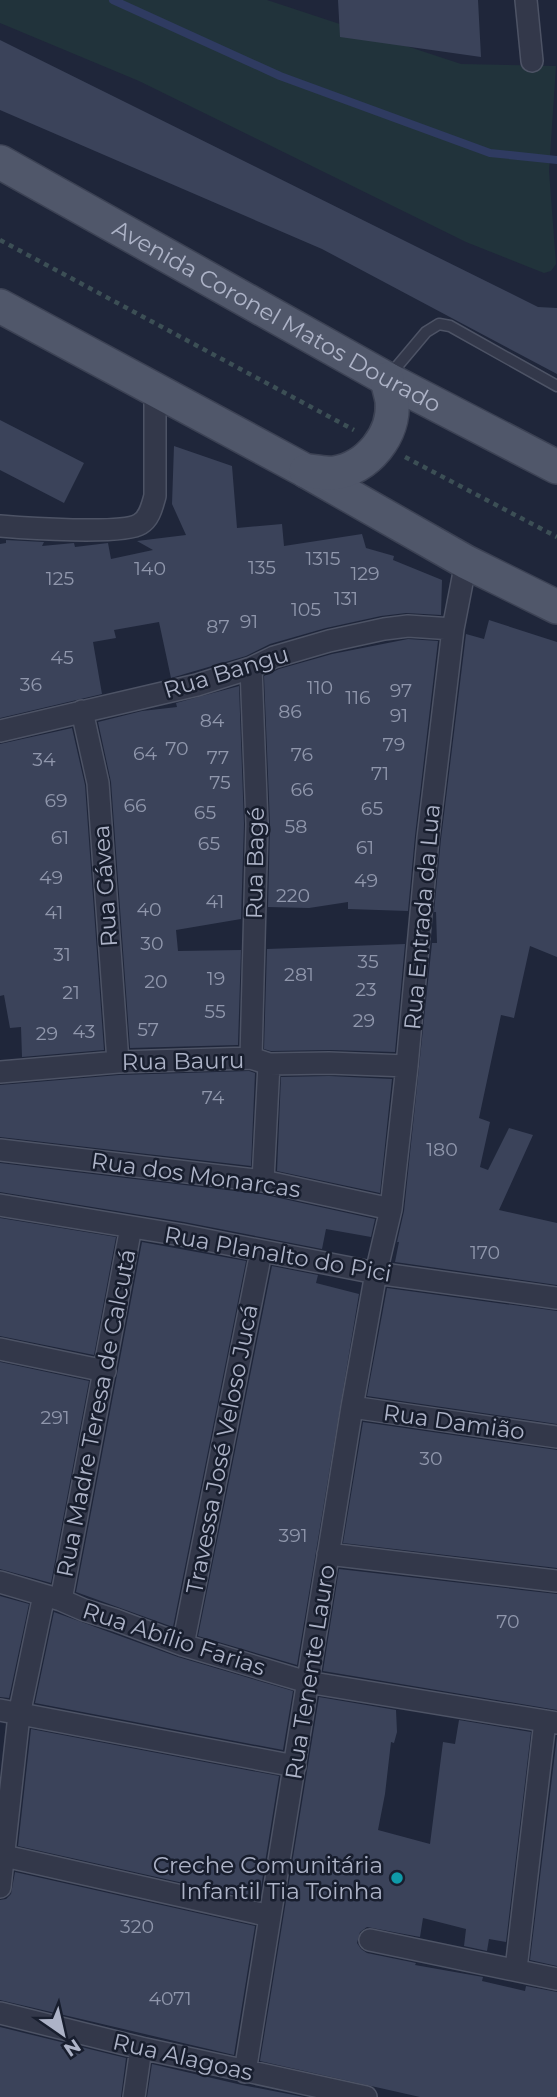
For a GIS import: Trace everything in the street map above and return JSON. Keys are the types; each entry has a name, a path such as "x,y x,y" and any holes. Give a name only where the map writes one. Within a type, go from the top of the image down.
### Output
{"main road":[{"name":"Avenida Coronel Matos Dourado","path":"0,162 387,379 557,467"},
{"path":"0,306 155,388 467,562 557,607"},
{"path":"306,471 334,473 360,463 381,444 390,424 392,401 387,379"}],"street":[{"path":"526,0 532,61"},
{"path":"0,526 117,529 142,523 151,510 155,496 155,388"},
{"name":"Rua Entrada da Lua","path":"376,1273 391,1209 428,838 453,629 467,562"},
{"name":"Rua Bangu","path":"0,731 197,685 251,668 274,657 329,641 408,626 453,629"},
{"name":"Rua Bagé","path":"251,668 257,824 263,1181"},
{"name":"Rua Gávea","path":"82,711 98,783 118,1062"},
{"name":"Rua Bauru","path":"0,1072 118,1062 260,1061 407,1066"},
{"name":"Rua dos Monarcas","path":"0,1150 263,1181 391,1209"},
{"name":"Rua Planalto do Pici","path":"0,1205 376,1273 557,1297"},
{"name":"Rua Madre Teresa de Calcutá","path":"0,1888 10,1712 53,1597 105,1371 131,1227"},
{"name":"Travessa José Veloso Jucá","path":"183,1646 261,1252"},
{"name":"Rua Tenente Lauro","path":"245,2071 376,1273"},
{"path":"0,1349 105,1371"},
{"name":"Rua Damião","path":"352,1407 557,1437"},
{"path":"328,1555 557,1581"},
{"name":"Rua Abílio Farias","path":"0,1582 53,1597 183,1646 307,1682 551,1722"},
{"path":"10,1712 295,1766"},
{"path":"516,1969 551,1722"},
{"path":"2,1855 270,1916"},
{"path":"370,1940 557,1979"},
{"name":"Rua Alagoas","path":"0,2013 245,2071 290,2089 366,2097"},
{"path":"134,2097 141,2048"}],"lane":[{"path":"387,379 426,332 445,324 557,386"}],"path":[{"path":"0,240 557,537"}],"shaded area":[{"path":"0,0 267,0 461,64 556,66 549,171 556,264 551,271 544,273 466,242 139,81 0,23"}],"building":[{"path":"338,0 478,0 481,57 340,37"},
{"path":"0,40 538,307 557,308 557,374 322,249 0,110"},
{"path":"0,420 84,463 64,503 0,470"},
{"path":"174,446 232,466 237,528 282,524 284,546 362,534 366,548 394,556 393,560 442,580 441,615 406,613 326,628 171,678 159,622 114,630 116,638 93,642 102,694 0,718 0,544 6,543 6,540 44,542 42,546 74,543 75,547 108,543 111,559 153,550 137,541 186,535 172,504"},
{"path":"489,620 557,642 557,957 530,946 514,1018 501,1015 479,1118 490,1122 480,1167 488,1170 509,1128 533,1135 499,1210 557,1223 557,1285 395,1262 404,1211 432,943 437,943 434,912 466,634 484,639"},
{"path":"408,639 438,641 408,911 348,909 348,902 309,908 268,907 270,824 264,676 332,654"},
{"path":"239,686 244,824 241,919 176,930 178,951 241,950 238,1045 130,1048 111,782 98,722 142,711 177,707 176,703"},
{"path":"72,728 85,785 104,1050 22,1057 21,1027 10,1028 4,995 0,996 0,744"},
{"path":"405,944 395,1052 264,1049 267,949"},
{"path":"255,1073 251,1166 0,1137 0,1085 119,1075"},
{"path":"281,1077 392,1079 380,1193 277,1171"},
{"path":"0,1163 261,1194 375,1219 371,1237 326,1229 322,1249 184,1222 0,1192"},
{"path":"0,1218 116,1237 94,1355 0,1336"},
{"path":"142,1242 246,1261 173,1627 76,1592"},
{"path":"272,1266 318,1275 316,1283 359,1294 297,1665 198,1636"},
{"path":"387,1288 557,1311 557,1424 367,1396"},
{"path":"0,1362 89,1381 51,1583 0,1569"},
{"path":"363,1422 557,1450 557,1568 343,1543"},
{"path":"339,1569 557,1594 557,1710 323,1671"},
{"path":"0,1596 29,1604 9,1698 0,1697"},
{"path":"54,1612 178,1657 293,1691 283,1750 35,1703"},
{"path":"319,1697 396,1710 397,1732 394,1743 391,1742 378,1830 430,1844 443,1742 455,1744 459,1720 531,1732 506,1942 489,1939 487,1951 464,1946 466,1929 423,1918 420,1937 367,1927 360,1932 357,1943 367,1953 416,1963 415,1965 483,1977 482,1981 525,1991 526,1986 557,1992 557,2097 420,2097 260,2061"},
{"path":"31,1729 279,1776 259,1900 18,1846"},
{"path":"557,1736 557,1966 530,1960"},
{"path":"15,1872 255,1926 234,2055 0,2000 0,1900 11,1894"},
{"path":"0,2027 126,2058 121,2097 0,2097"},
{"path":"152,2064 242,2085 304,2097 147,2097"}],"waterway":[{"path":"113,0 280,76 490,153 557,160"}],"place":[{"name":"Creche Comunitária Infantil Tia Toinha","path":"397,1878"}]}
